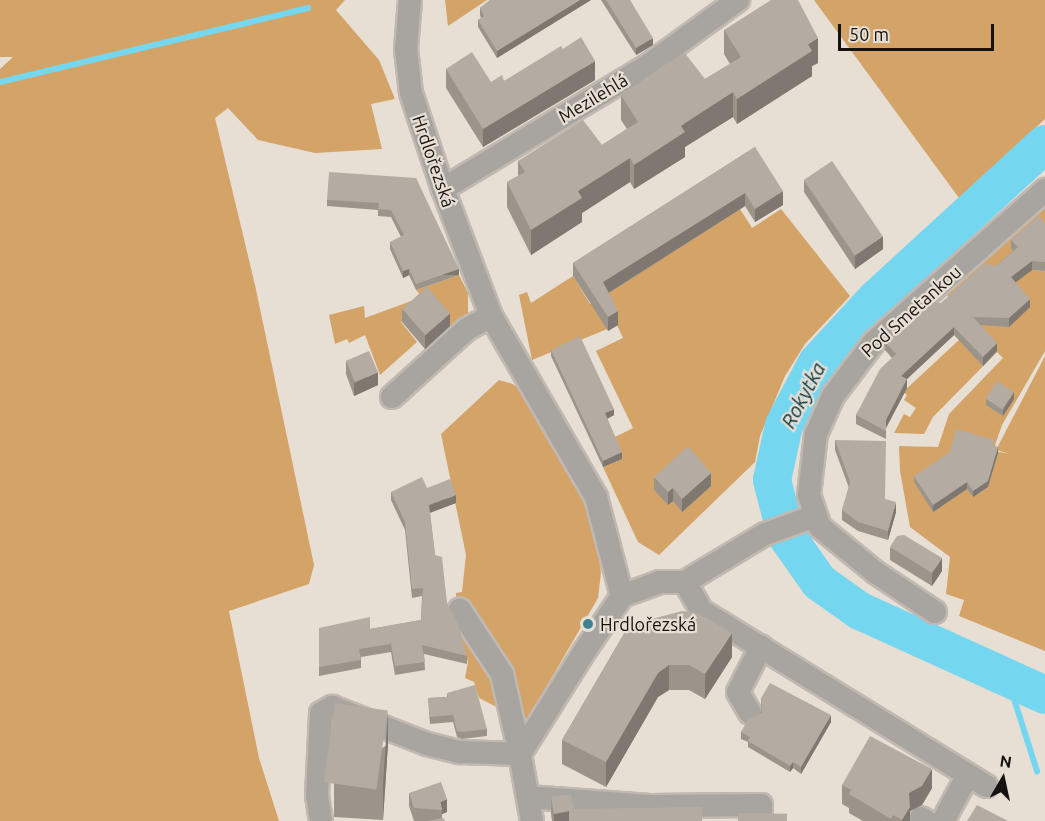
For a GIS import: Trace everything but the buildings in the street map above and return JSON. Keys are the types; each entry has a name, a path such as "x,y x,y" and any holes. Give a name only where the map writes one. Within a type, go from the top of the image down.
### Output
{"street":[{"name":"Hrdlořezská","path":"410,0 406,49 411,93 443,189 491,316 596,497 622,596"},
{"name":"Mezilehlá","path":"443,189 650,64 738,0"},
{"name":"Pod Smetankou","path":"809,518 809,480 816,434 829,405 853,366 874,342 1045,190"},
{"path":"392,397 466,329 491,316"},
{"path":"520,754 622,596 660,582 685,582 765,534 809,518 843,546 935,612"},
{"path":"685,582 702,611 976,780 930,820"},
{"path":"460,610 502,674 532,821"},
{"path":"750,713 729,686 762,647"},
{"path":"321,821 317,796 321,713 332,707 427,744 460,752 520,754"},
{"path":"528,797 650,806 762,805 761,821"}],"shaded area":[{"path":"0,0 345,0 336,10 379,60 395,99 371,104 382,149 315,153 258,140 228,108 215,118 255,285 314,565 309,584 229,611 259,758 279,821 0,821 0,69 13,57 0,57"},
{"path":"445,0 487,0 448,26"},
{"path":"814,0 1045,0 1045,119 959,198"},
{"path":"1045,206 1045,231 1031,270 1045,271 1045,351 1002,425 993,451 1010,454 996,450 1045,356 1045,651 959,616 964,600 946,594 950,557 910,527 900,471 899,446 938,447 949,414 1003,358 997,352 933,417 924,434 894,433 904,414 910,417 916,408 904,400 907,395 903,392 974,326 946,294","holes":["998,453 988,487 973,497 950,458"]},
{"path":"740,209 752,228 781,209 850,296 805,344 785,376 760,436 755,462 659,555 638,542 603,467 622,459 613,438 633,428 596,351 623,338 617,325 532,360 519,295 527,292 531,303 573,276 590,304"},
{"path":"459,275 468,293 468,314 453,329 428,299 401,322 417,342 380,375 365,335 349,343 347,339 335,344 329,315 364,306 365,318 422,297 416,290"},
{"path":"499,380 513,384 534,402 579,487 597,536 601,573 598,598 526,722 479,698 474,682 465,678 468,662 458,630 456,593 462,592 466,555 441,434"}],"waterway":[{"path":"0,82 308,8"},
{"name":"Rokytka","path":"1045,144 876,299 817,363 784,425 772,480 786,535 819,582 860,611 1045,695"},
{"path":"1007,677 1037,771"}],"place":[{"name":"Hrdlořezská","path":"588,624"}]}
